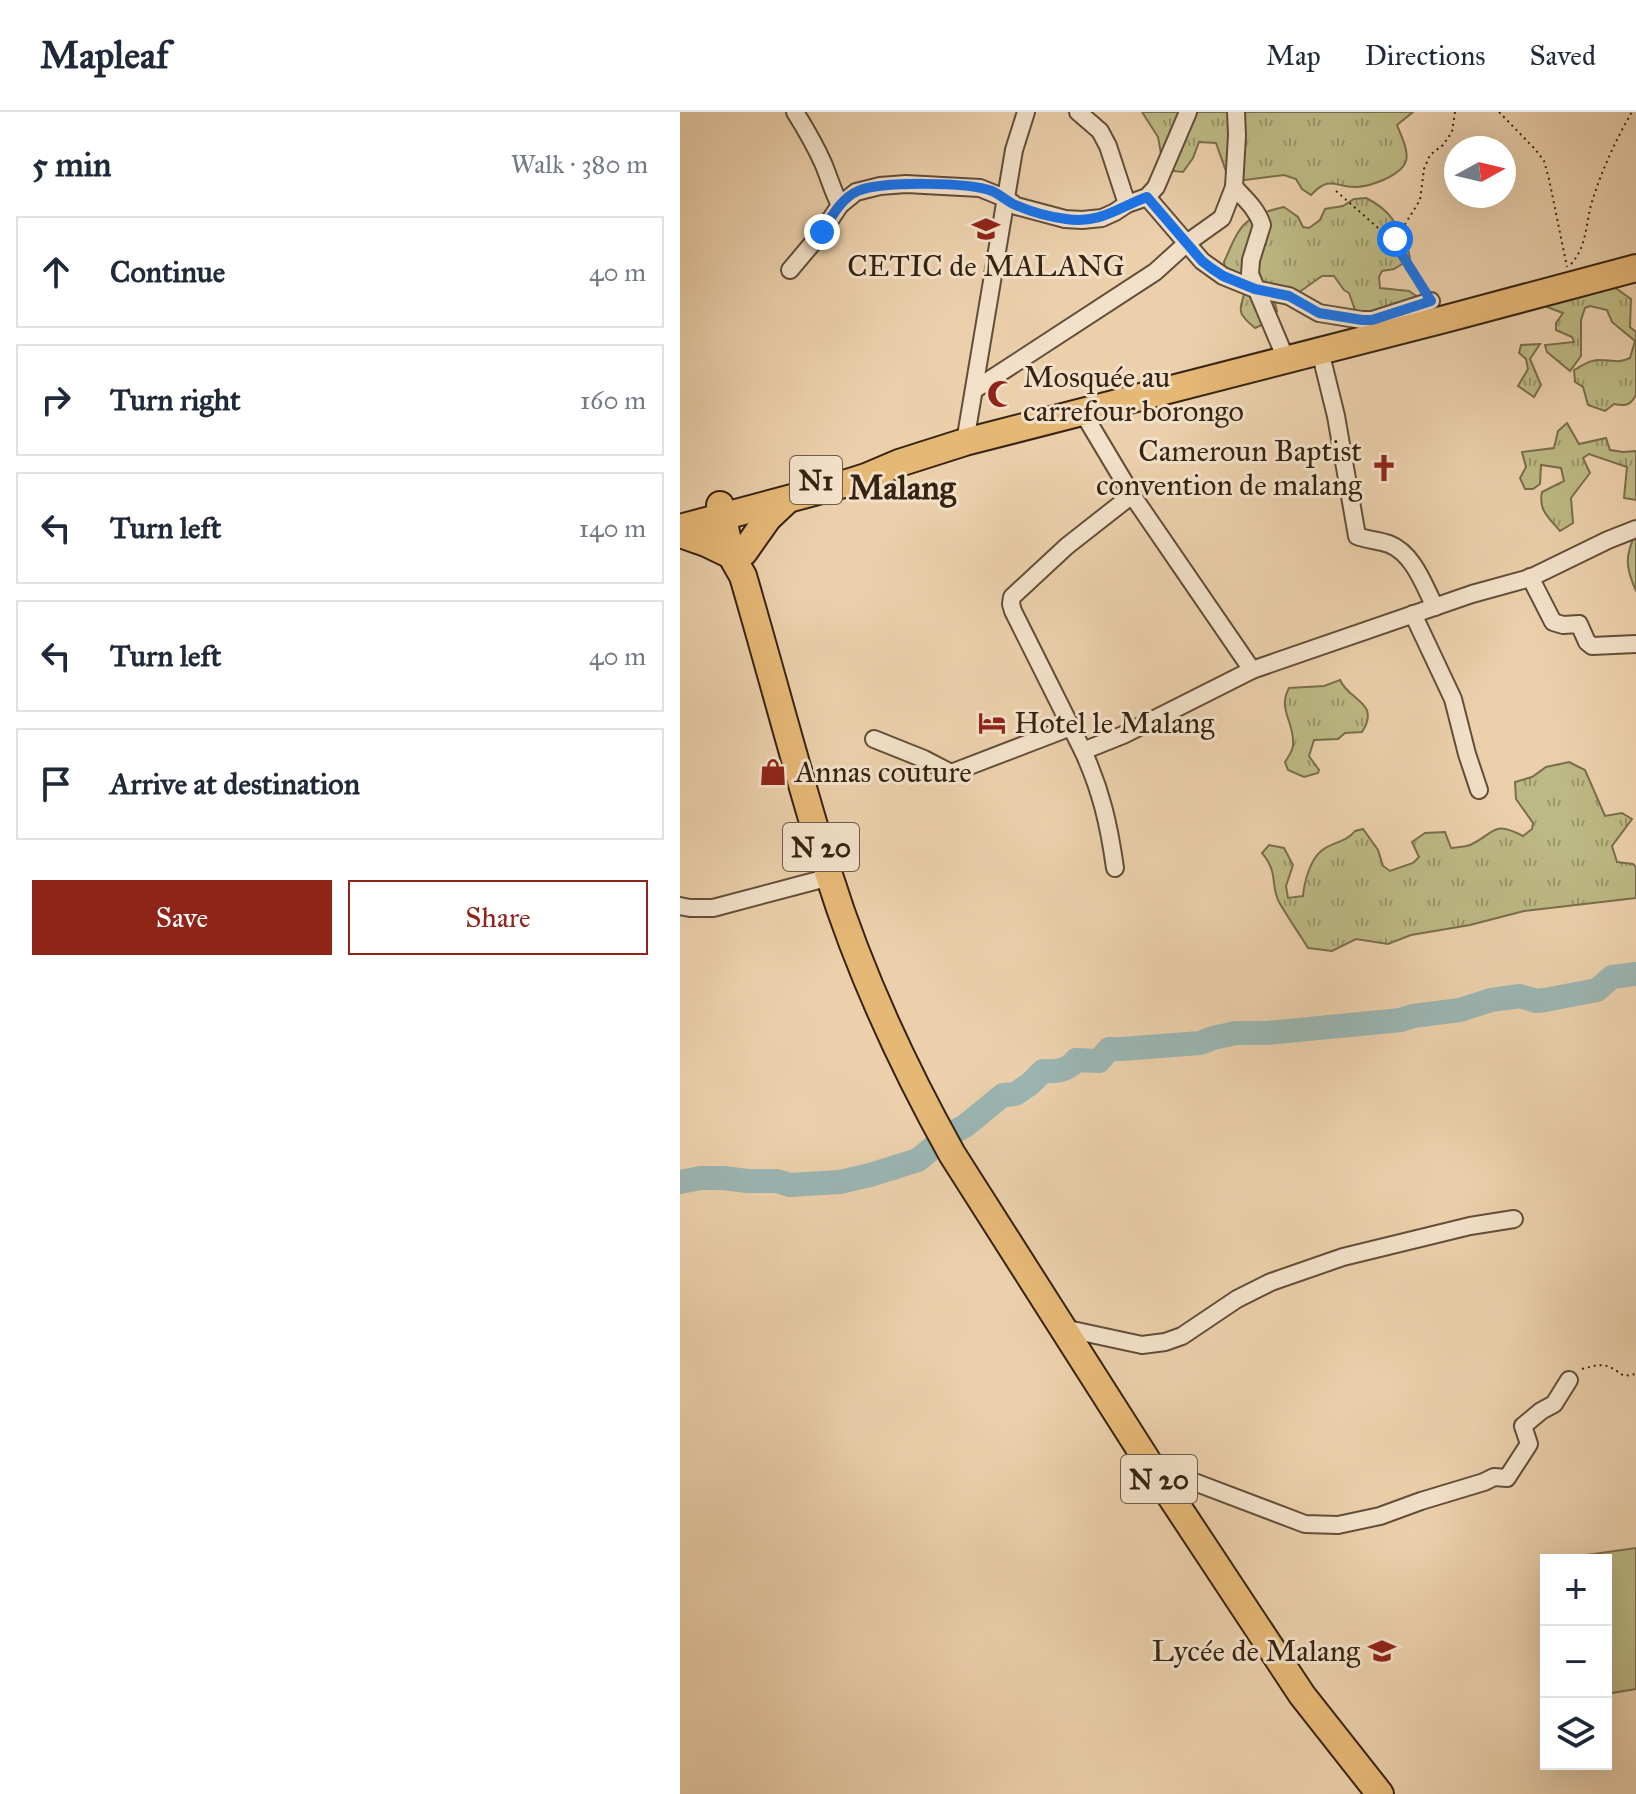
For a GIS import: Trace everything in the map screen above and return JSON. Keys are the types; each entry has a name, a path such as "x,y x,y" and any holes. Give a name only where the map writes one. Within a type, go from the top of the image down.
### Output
{"highway":[{"name":"N1","path":"680,515 787,500 866,477 965,442 1636,268"},
{"name":"N1","path":"680,531 729,509 863,468 899,463"},
{"path":"680,531 740,561 768,518 787,500"},
{"name":"N 20","path":"729,509 740,561 830,877 866,978 926,1108 952,1154 1150,1465 1302,1695 1380,1794"}],"street":[{"path":"795,112 805,127 840,205"},
{"path":"965,442 1014,150 1026,112"},
{"path":"1078,112 1100,131 1108,146 1127,204"},
{"path":"790,270 840,205 856,192 880,186 906,184 980,188 1016,206 1065,219 1102,218 1147,197 1156,187 1188,112"},
{"path":"974,390 1155,272 1187,243 1222,218 1234,187 1236,112"},
{"path":"1234,187 1262,221 1250,274 1286,359"},
{"path":"1147,197 1211,268 1255,289 1289,296 1319,313 1362,320 1381,318 1431,301"},
{"path":"1320,351 1336,416 1355,533 1361,538 1397,547 1418,573 1435,607"},
{"path":"1083,413 1132,495 1252,670"},
{"path":"1115,868 1108,821 1094,774 1011,604 1012,597 1067,546 1132,495"},
{"path":"1083,751 1123,735 1252,670 1530,577 1636,529"},
{"path":"1530,577 1553,622 1579,624 1592,646 1636,644"},
{"path":"1413,614 1453,699 1479,790"},
{"path":"874,739 951,773 1071,727"},
{"path":"680,906 713,908 830,877"},
{"path":"1063,1328 1142,1345 1165,1342 1182,1336 1237,1299 1284,1277 1343,1257 1470,1226 1514,1219"},
{"path":"1150,1465 1305,1524 1338,1525 1380,1516 1494,1477 1507,1478 1529,1444 1523,1426 1554,1404 1569,1380"}],"path":[{"path":"1394,242 1420,200 1424,169 1430,155 1443,145 1452,132 1455,112"},
{"path":"1499,112 1544,161 1567,267 1582,247 1592,204 1615,140 1632,112"},
{"path":"1336,191 1394,242 1431,301"},
{"path":"1569,1380 1579,1370 1598,1364 1608,1365 1624,1376 1636,1374"}],"green space":[{"path":"1142,112 1413,112 1397,125 1407,157 1398,171 1363,186 1324,185 1311,195 1302,189 1296,179 1284,175 1237,181 1227,174 1216,143 1199,142 1183,172 1164,170 1158,137"},
{"path":"1366,198 1383,208 1394,221 1410,259 1394,269 1382,271 1380,288 1409,291 1419,298 1418,303 1351,317 1355,310 1349,293 1334,276 1322,276 1298,293 1272,291 1277,311 1271,321 1255,328 1249,323 1241,312 1245,291 1225,269 1224,262 1244,224 1259,214 1284,207 1298,217 1303,227 1309,228 1320,220 1325,209"},
{"path":"1607,282 1631,299 1630,327 1636,332 1636,395 1630,403 1614,404 1605,411 1588,405 1583,387 1575,382 1574,370 1594,360 1630,358 1635,341 1612,322 1607,310 1590,306 1585,308 1581,320 1581,356 1570,371 1547,352 1545,345 1574,342 1572,337 1556,330 1556,323 1563,313 1547,307 1546,301"},
{"path":"1540,344 1530,359 1541,385 1534,397 1518,386 1528,369 1526,359 1519,353 1521,345"},
{"path":"1567,423 1579,444 1606,438 1610,450 1636,451 1636,500 1624,498 1627,467 1589,454 1583,458 1590,473 1571,498 1573,523 1560,531 1545,513 1541,498 1542,492 1564,481 1561,468 1541,465 1540,484 1533,489 1525,489 1520,478 1526,467 1522,452 1554,448 1558,431"},
{"path":"1636,532 1636,591 1628,561"},
{"path":"1340,680 1366,708 1367,722 1362,732 1345,733 1338,739 1314,740 1309,756 1318,773 1304,777 1288,770 1285,762 1293,745 1285,703 1289,688 1324,686"},
{"path":"1569,762 1585,770 1605,816 1622,813 1632,819 1612,846 1617,862 1636,867 1636,898 1524,911 1470,925 1411,935 1388,944 1356,939 1332,951 1308,948 1279,902 1271,867 1262,853 1269,845 1284,848 1293,865 1286,886 1288,898 1303,896 1308,872 1320,852 1355,831 1363,829 1378,850 1383,866 1390,871 1413,863 1419,857 1412,842 1425,833 1445,832 1451,848 1470,845 1499,829 1523,836 1532,829 1533,823 1516,799 1515,782 1532,777 1546,767"},
{"path":"1636,1548 1636,1689 1612,1693 1612,1554 1593,1554"}],"waterway":[{"path":"680,1182 724,1178 777,1181 790,1185 840,1182 870,1175 918,1160 1003,1095 1015,1094 1043,1071 1061,1070 1076,1060 1099,1061 1109,1049 1200,1043 1236,1033 1268,1033 1401,1020 1520,996 1536,1001 1545,1000 1597,990 1612,977 1636,974"}],"place":[{"name":"CETIC de MALANG","path":"986,229"},
{"name":"Mosquée au carrefour borongo","path":"1001,394"},
{"name":"Cameroun Baptist convention de malang","path":"1384,468"},
{"name":"Hotel le Malang","path":"992,723"},
{"name":"Annas couture","path":"773,772"},
{"name":"Lycée de Malang","path":"1382,1651"}],"district":[{"name":"Malang","path":"902,487"}],"route":[{"path":"822,232 840,205 856,192 880,186 906,184 980,188 1016,206 1065,219 1082,220 1102,218 1147,197 1202,261 1223,276 1255,289 1289,296 1319,313 1362,320 1372,320 1431,301 1395,239"}]}
